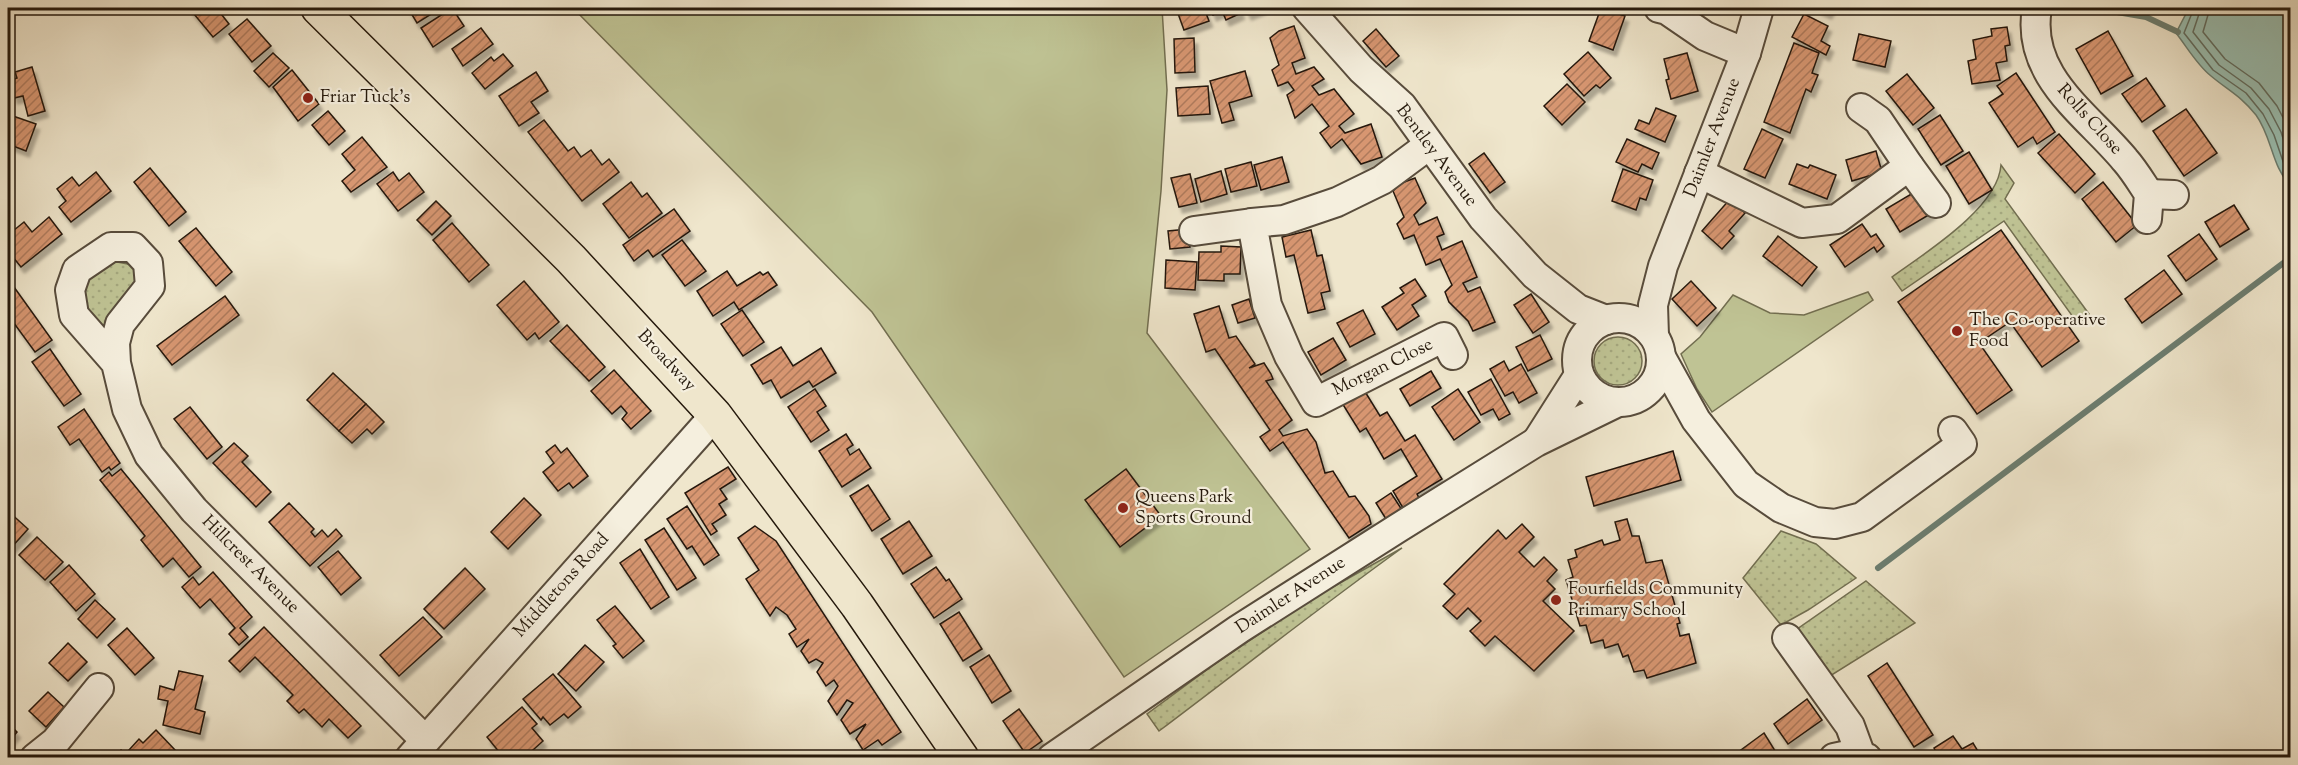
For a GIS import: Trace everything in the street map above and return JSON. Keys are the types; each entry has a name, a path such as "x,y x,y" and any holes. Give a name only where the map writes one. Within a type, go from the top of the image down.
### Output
{"main road":[{"name":"Broadway","path":"318,8 571,259 715,415 857,605 962,758"}],"street":[{"name":"Bentley Avenue","path":"1307,8 1361,69 1402,106 1483,218 1540,279 1578,309 1616,319"},
{"path":"1659,8 1667,10 1705,36 1746,53"},
{"name":"Daimler Avenue","path":"1658,346 1653,305 1663,266 1746,53 1759,8"},
{"name":"Rolls Close","path":"2037,8 2036,40 2047,70 2063,96 2126,160 2157,202"},
{"path":"1861,108 1878,120 1936,203"},
{"path":"1194,231 1284,220 1337,202 1382,180 1429,145"},
{"path":"1699,173 1802,223 1837,219 1909,166"},
{"name":"Morgan Close","path":"1252,223 1266,305 1289,356 1316,402 1444,338 1453,355"},
{"name":"Daimler Avenue","path":"1616,319 1663,266"},
{"name":"Bentley Avenue","path":"1540,279 1578,364"},
{"path":"1696,420 1667,406 1597,396 1586,386 1578,364 1582,339 1587,332 1616,319 1644,326 1658,346 1696,420 1746,484 1781,508 1815,522 1835,524 1862,517 1962,444 1953,431"},
{"path":"1630,399 1649,390 1658,378 1658,346"},
{"name":"Hillcrest Avenue","path":"116,363 127,409 149,455 194,510 417,749"},
{"name":"Daimler Avenue","path":"1536,442 1578,364"},
{"name":"Daimler Avenue","path":"1052,758 1239,629 1536,442 1630,399"},
{"name":"Middletons Road","path":"417,749 715,415"},
{"path":"1787,638 1850,726 1854,757"},
{"path":"35,758 54,742 99,688"}],"green space":[{"path":"573,8 1162,8 1167,90 1161,191 1147,333 1310,549 1124,677 872,312"},
{"path":"2001,165 2014,183 2005,199 2089,314 2078,324 2004,221 1902,291 1892,277 1958,228 1974,213 1997,181"},
{"path":"112,261 133,265 139,276 107,341 79,299 82,285"},
{"path":"1868,292 1873,300 1712,412 1697,389 1681,354 1700,337 1733,295 1770,313 1804,315"},
{"path":"1618,337 1635,344 1642,361 1635,378 1618,385 1601,378 1594,361 1601,344"},
{"path":"1781,531 1816,544 1856,578 1781,625 1743,578"},
{"path":"1402,548 1159,731 1147,714 1212,666 1308,601"},
{"path":"1866,581 1915,623 1830,676 1793,632"}],"water":[{"path":"2189,8 2290,8 2290,185 2279,170 2266,133 2256,115 2240,98 2206,72 2176,33"}],"building":[{"path":"189,8 220,8 218,10 229,24 213,37"},
{"path":"408,8 441,8 417,23"},
{"path":"452,8 464,26 433,47 421,28"},
{"path":"1176,8 1204,8 1209,21 1184,30"},
{"path":"1210,8 1239,8 1241,13 1226,20 1222,11 1213,15"},
{"path":"1245,8 1263,8 1248,14"},
{"path":"1601,8 1625,16 1613,50 1589,41"},
{"path":"1817,8 1831,8 1828,13"},
{"path":"1804,14 1828,26 1821,41 1830,46 1826,55 1792,37"},
{"path":"247,19 271,46 252,62 229,34"},
{"path":"1294,26 1305,58 1292,63 1296,74 1314,67 1324,79 1312,86 1319,95 1334,89 1354,114 1339,126 1345,133 1371,124 1382,157 1361,164 1342,139 1331,148 1320,133 1329,126 1312,104 1295,118 1287,95 1294,90 1288,82 1278,86 1272,70 1279,65 1270,38 1279,31"},
{"path":"2007,27 2010,45 2005,46 2007,61 1996,63 2000,80 1972,84 1968,61 1976,59 1973,40 1992,36 1991,29"},
{"path":"481,28 493,44 463,66 452,49"},
{"path":"1376,29 1399,56 1386,67 1363,41"},
{"path":"2108,31 2133,76 2101,94 2076,49"},
{"path":"1859,34 1891,41 1885,67 1853,60"},
{"path":"1194,38 1195,72 1175,73 1174,39"},
{"path":"1794,43 1819,53 1812,73 1818,75 1811,92 1806,89 1790,133 1764,122"},
{"path":"1588,52 1611,78 1600,88 1596,85 1584,96 1564,74"},
{"path":"273,53 289,68 269,87 254,71"},
{"path":"1687,53 1698,91 1671,99 1664,59"},
{"path":"503,54 513,66 485,89 472,73 491,57 494,61"},
{"path":"32,67 45,111 28,116 23,96 14,98 10,85 8,85 8,75 11,80 17,78 15,72"},
{"path":"292,70 319,104 298,121 273,87"},
{"path":"1245,71 1252,96 1229,103 1234,120 1222,123 1210,81"},
{"path":"536,72 548,91 531,102 539,113 519,126 499,96"},
{"path":"2016,73 2055,132 2037,144 2033,137 2018,147 1989,103 2003,94 1997,86"},
{"path":"1907,74 1934,108 1913,125 1886,91"},
{"path":"2146,78 2165,106 2142,122 2122,94"},
{"path":"1567,84 1585,102 1562,125 1544,106"},
{"path":"1208,86 1210,114 1178,116 1176,88"},
{"path":"1656,108 1676,116 1665,142 1635,129 1639,120 1649,124"},
{"path":"2186,109 2217,153 2184,176 2153,131"},
{"path":"328,111 345,131 329,145 312,125"},
{"path":"1940,115 1963,151 1941,165 1918,129"},
{"path":"13,116 36,124 26,151 8,144 8,130"},
{"path":"544,120 568,151 574,147 581,157 591,150 602,165 609,159 619,172 582,201 528,132"},
{"path":"1762,129 1783,139 1765,178 1744,169"},
{"path":"2059,134 2095,174 2075,193 2038,153"},
{"path":"362,137 387,167 351,192 342,181 355,170 342,154"},
{"path":"1627,139 1659,153 1652,169 1642,164 1638,172 1616,162"},
{"path":"1876,151 1882,172 1852,181 1846,160"},
{"path":"1969,152 1992,190 1969,204 1946,166"},
{"path":"1484,153 1505,182 1490,193 1469,164"},
{"path":"1282,157 1289,182 1261,190 1254,165"},
{"path":"1251,162 1257,186 1231,192 1225,169"},
{"path":"1797,164 1808,168 1810,165 1836,175 1827,199 1789,184"},
{"path":"150,168 186,212 169,226 134,182"},
{"path":"1623,169 1653,180 1646,200 1640,198 1636,210 1612,201"},
{"path":"1221,171 1227,194 1201,202 1195,179"},
{"path":"96,172 111,191 71,222 59,207 66,201 57,189 72,177 79,186"},
{"path":"393,172 399,181 409,173 424,192 398,211 377,184"},
{"path":"1190,174 1197,203 1179,207 1171,178"},
{"path":"1415,178 1426,203 1414,215 1419,225 1437,217 1444,234 1437,237 1442,250 1462,241 1477,277 1463,283 1468,292 1480,287 1495,322 1473,331 1468,321 1449,302 1445,292 1452,285 1440,259 1426,265 1414,235 1404,239 1397,224 1404,217 1393,191 1399,184"},
{"path":"631,182 642,197 647,193 662,213 629,238 603,204"},
{"path":"2103,182 2137,225 2116,242 2082,199"},
{"path":"1918,190 1932,213 1900,232 1886,209"},
{"path":"1730,199 1745,213 1729,231 1734,236 1722,249 1702,231"},
{"path":"436,201 451,216 432,235 417,220"},
{"path":"2234,205 2249,229 2220,247 2205,222"},
{"path":"674,209 690,231 653,257 648,250 634,261 623,245"},
{"path":"49,217 62,234 21,267 8,251 8,235 24,222 32,232"},
{"path":"452,223 489,265 469,282 433,240"},
{"path":"1862,224 1871,237 1876,234 1884,246 1877,252 1874,247 1845,267 1830,245"},
{"path":"196,228 232,272 216,286 179,241"},
{"path":"1188,229 1190,247 1170,249 1168,231"},
{"path":"1311,230 1317,256 1322,255 1330,291 1321,293 1325,309 1308,313 1294,255 1286,257 1282,237"},
{"name":"The Co-operative Food","path":"2001,230 2079,341 2042,367 2010,322 1979,343 2012,390 1977,414 1898,302"},
{"path":"2199,234 2217,259 2186,281 2168,256"},
{"path":"1778,236 1817,267 1802,286 1763,256"},
{"path":"682,240 706,271 685,286 662,255"},
{"path":"1221,246 1241,247 1240,274 1224,274 1224,281 1198,280 1199,252 1221,252"},
{"path":"1166,260 1197,262 1195,290 1165,288"},
{"path":"2164,270 2182,294 2142,323 2125,299"},
{"path":"727,271 737,286 760,272 763,275 768,272 777,285 739,310 734,302 713,316 697,291"},
{"path":"1415,279 1426,296 1412,305 1419,316 1397,330 1382,307 1404,293 1400,288"},
{"path":"524,281 559,322 539,339 535,333 527,340 497,305"},
{"path":"1691,281 1716,308 1697,326 1672,299"},
{"path":"14,287 52,340 35,352 8,315 8,292"},
{"path":"1531,294 1549,322 1533,333 1514,305"},
{"path":"225,296 239,315 172,365 157,346"},
{"path":"1249,299 1255,318 1238,323 1232,305"},
{"path":"1219,306 1229,338 1236,336 1255,364 1249,368 1264,363 1271,374 1273,379 1266,381 1292,420 1279,430 1283,436 1307,429 1316,442 1325,473 1333,471 1349,497 1355,496 1369,516 1371,524 1349,538 1283,442 1270,451 1260,437 1270,430 1215,349 1206,352 1194,314"},
{"path":"742,310 764,342 743,356 721,324"},
{"path":"1363,310 1375,334 1350,347 1337,323"},
{"path":"567,325 605,367 589,381 550,341"},
{"path":"1540,335 1552,359 1528,371 1516,347"},
{"path":"1333,338 1346,360 1321,375 1308,352"},
{"path":"781,347 793,366 821,348 836,373 813,387 809,381 781,398 771,380 763,384 751,365"},
{"path":"50,349 81,394 64,406 32,362"},
{"path":"1504,361 1509,371 1521,364 1537,393 1519,403 1513,392 1505,396 1490,369"},
{"path":"614,370 651,411 631,429 622,419 627,413 621,406 612,414 591,391"},
{"path":"1431,371 1441,388 1410,406 1400,389"},
{"path":"333,373 366,404 339,431 307,400"},
{"path":"1491,379 1510,414 1499,420 1493,409 1481,415 1468,392"},
{"path":"815,389 826,406 817,412 829,430 811,442 788,407"},
{"path":"1458,389 1480,422 1454,440 1432,407"},
{"path":"1364,390 1380,416 1387,412 1405,441 1415,435 1442,479 1417,494 1419,498 1403,508 1393,491 1417,476 1401,449 1384,459 1366,428 1360,432 1342,403"},
{"path":"366,404 384,422 372,434 367,429 352,443 339,431"},
{"path":"190,407 222,447 207,459 174,419"},
{"path":"84,409 120,463 111,470 109,467 102,472 79,439 70,445 58,427"},
{"path":"846,434 853,445 847,449 850,455 859,449 871,468 842,487 819,451"},
{"path":"234,443 248,456 242,462 271,492 256,507 213,463"},
{"path":"555,445 561,453 567,448 588,476 573,488 569,483 558,491 543,472 554,463 546,452"},
{"path":"1673,451 1681,480 1594,506 1586,477"},
{"path":"728,467 736,479 720,489 727,499 719,504 726,515 712,524 717,531 711,535 685,493"},
{"path":"121,469 201,567 189,577 173,558 163,567 141,540 145,536 100,480 109,472 112,476"},
{"name":"Queens Park Sports Ground","path":"1126,469 1161,516 1120,547 1085,500"},
{"path":"868,485 890,519 872,531 850,496"},
{"path":"1391,493 1402,510 1386,519 1376,503"},
{"path":"524,498 541,515 508,549 491,532"},
{"path":"289,503 314,529 311,532 315,537 322,530 328,537 336,529 342,536 310,566 269,522"},
{"path":"687,506 719,555 704,565 692,546 687,549 667,519"},
{"path":"8,511 28,529 11,548 8,545"},
{"path":"1627,519 1632,536 1639,536 1646,563 1662,560 1680,623 1677,624 1680,636 1689,634 1696,663 1647,678 1644,670 1634,672 1628,655 1623,657 1618,644 1605,648 1603,640 1591,643 1586,625 1580,626 1566,580 1573,577 1568,560 1577,557 1575,550 1602,540 1604,545 1620,540 1615,522"},
{"path":"909,521 932,556 903,574 881,539"},
{"path":"1522,524 1534,537 1519,552 1534,567 1544,557 1557,570 1547,581 1555,589 1543,601 1574,631 1534,671 1495,636 1485,646 1470,631 1481,621 1468,608 1457,619 1443,606 1455,594 1444,584 1498,530 1506,539"},
{"path":"755,526 776,541 901,732 882,745 878,740 863,750 856,739 866,724 850,734 841,720 853,703 847,700 837,715 828,701 838,686 834,680 826,686 817,672 823,663 816,659 809,663 801,651 809,639 797,647 789,634 796,629 787,615 776,607 770,616 746,579 759,570 738,538"},
{"path":"664,528 696,578 677,590 645,540"},
{"path":"37,537 63,562 45,580 19,555"},
{"path":"640,549 669,597 651,609 620,563"},
{"path":"338,551 361,578 341,595 318,567"},
{"path":"69,565 95,594 76,611 50,582"},
{"path":"936,567 946,581 949,579 962,599 934,618 911,584"},
{"path":"465,568 485,589 444,629 424,609"},
{"path":"213,572 252,617 240,628 248,637 239,645 229,634 235,628 210,599 200,608 182,587 193,577 199,585"},
{"path":"95,600 115,619 97,638 78,619"},
{"path":"615,606 644,641 623,658 613,646 616,644 597,620"},
{"path":"959,612 982,649 963,661 940,624"},
{"path":"423,617 442,637 399,676 380,655"},
{"path":"264,627 361,726 348,738 329,719 322,727 304,709 299,713 287,701 293,695 255,657 240,672 229,661"},
{"path":"127,628 154,658 135,675 108,645"},
{"path":"68,643 87,662 68,681 49,663"},
{"path":"585,645 604,662 576,691 558,674"},
{"path":"989,655 1011,691 992,703 970,667"},
{"path":"1887,663 1933,735 1914,747 1868,676"},
{"path":"179,671 203,676 195,709 205,712 200,734 163,725 168,701 158,699 160,686 174,690"},
{"path":"553,674 581,707 568,718 564,714 550,725 543,717 541,720 523,699"},
{"path":"48,692 64,707 46,727 29,711"},
{"path":"1807,699 1822,720 1788,744 1774,724"},
{"path":"522,707 537,724 532,728 543,741 524,758 504,758 487,737"},
{"path":"1019,709 1042,741 1025,753 1003,721"},
{"path":"8,723 17,732 8,743"},
{"path":"156,730 176,751 169,758 136,758 129,750 139,739 143,743"},
{"path":"1764,733 1777,754 1771,758 1730,758"},
{"path":"1953,736 1962,749 1973,743 1982,758 1939,758 1934,748"},
{"path":"121,750 128,758 113,758"}],"waterway":[{"path":"2094,8 2146,17 2178,32"},
{"path":"1878,568 2290,258"}],"place":[{"name":"Friar Tuck's","path":"308,98"},
{"name":"The Co-operative Food","path":"1957,331"},
{"name":"Queens Park Sports Ground","path":"1123,508"},
{"name":"Fourfields Community Primary School","path":"1556,600"}]}
